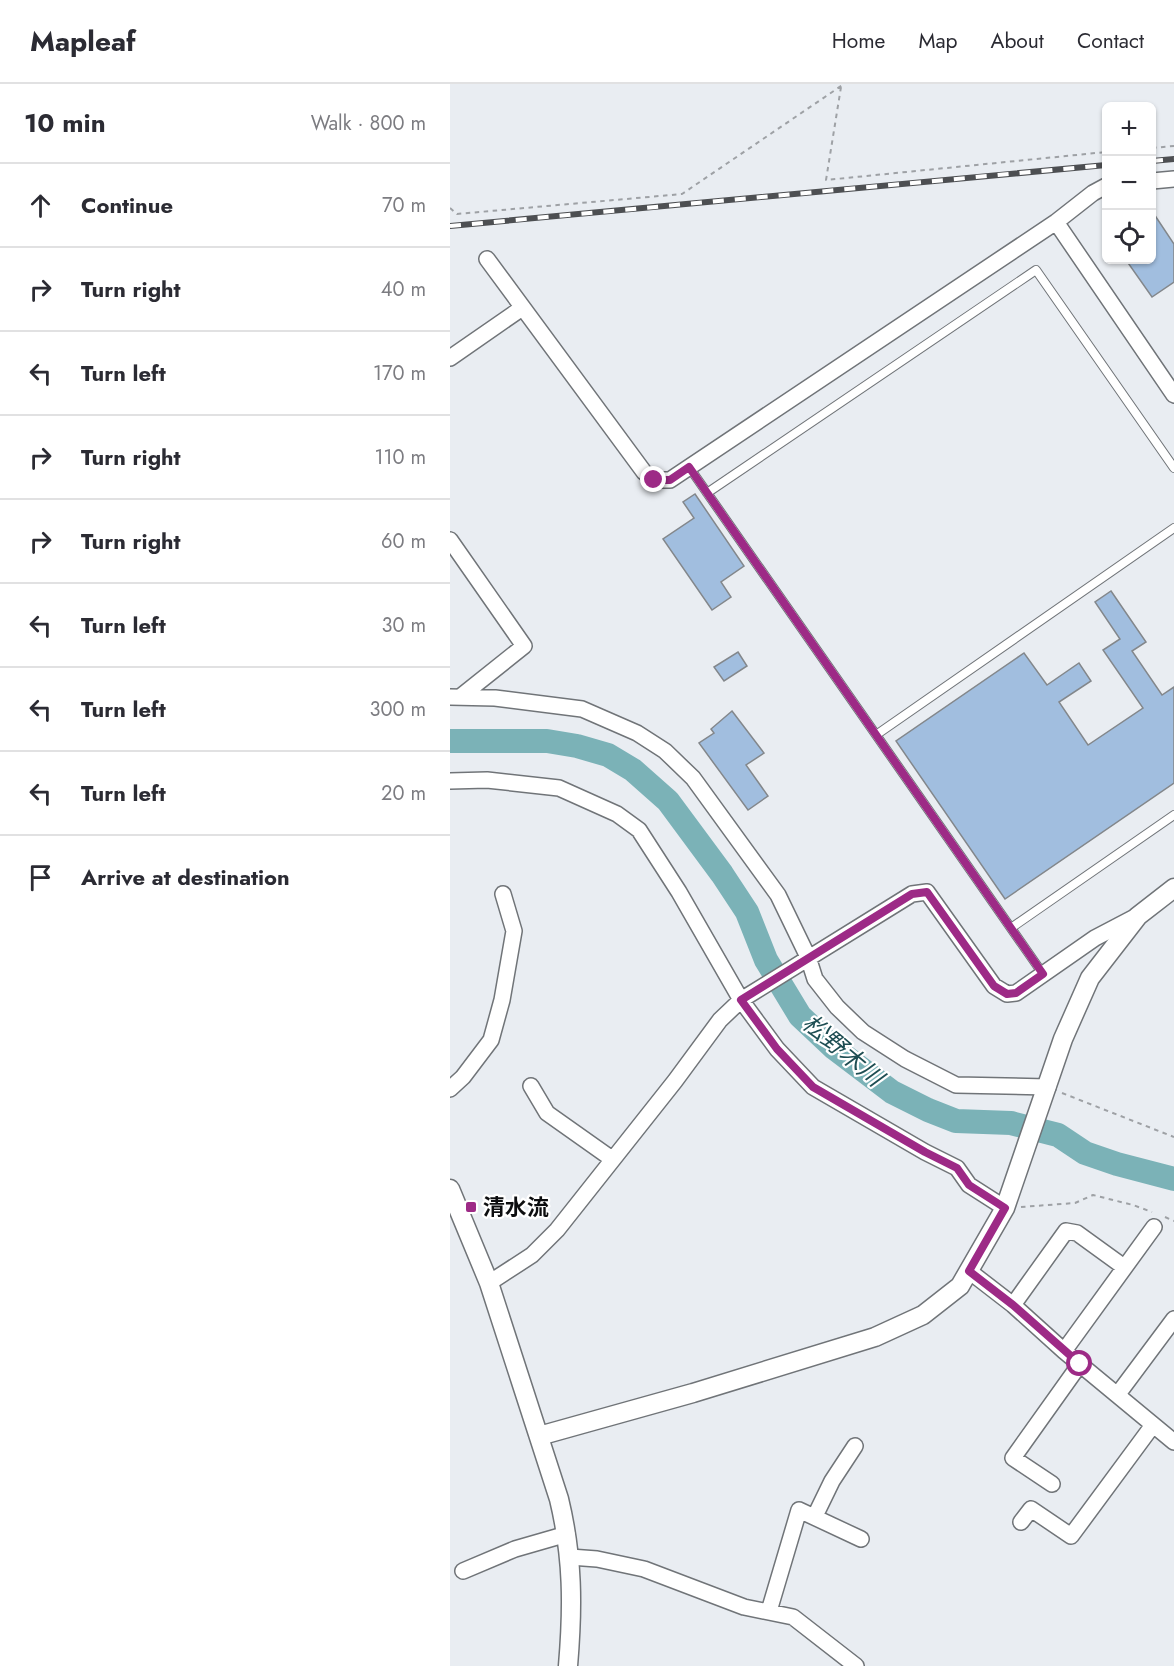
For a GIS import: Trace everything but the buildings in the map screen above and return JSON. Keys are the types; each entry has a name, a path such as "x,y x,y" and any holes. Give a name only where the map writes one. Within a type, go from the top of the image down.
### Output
{"street":[{"path":"1156,181 1174,179"},
{"path":"487,259 644,472 654,480 670,480 1056,222 1102,188"},
{"path":"1056,222 1174,395"},
{"path":"450,358 522,308"},
{"path":"450,540 524,646 455,697"},
{"path":"455,697 582,709 637,733 665,751 693,778 778,896 808,957 815,979 837,1007 863,1032 905,1059 956,1085 1046,1090"},
{"path":"450,781 487,780 559,788 617,814 639,830 679,892 741,1000 777,1049 813,1087 887,1131 957,1168 969,1185 1007,1202"},
{"path":"489,1283 532,1255 557,1230 675,1081 720,1020 741,1000 912,894 927,892 994,986 1007,994 1016,993 1095,938 1138,916 1174,888"},
{"path":"450,1089 463,1077 491,1040 514,931 503,894"},
{"path":"538,1436 693,1393 875,1337 923,1315 960,1286 1007,1202 1063,1039 1090,978 1138,916"},
{"path":"531,1086 548,1113 612,1159"},
{"path":"450,1189 489,1283 559,1498 567,1534 572,1579 568,1666"},
{"path":"1064,1351 1157,1219"},
{"path":"1013,1305 1066,1230 1077,1233 1124,1267"},
{"path":"969,1271 1013,1305 1064,1351 1174,1442"},
{"path":"1118,1394 1174,1319"},
{"path":"1052,1484 1013,1458 1080,1364"},
{"path":"1022,1522 1031,1509 1071,1536 1153,1425"},
{"path":"815,1516 832,1481 855,1446"},
{"path":"768,1611 799,1510 861,1539"},
{"path":"463,1571 515,1549 567,1534"},
{"path":"570,1557 597,1559 644,1569 744,1607 794,1617 856,1666"}],"lane":[{"path":"707,493 1036,270 1174,468"},
{"path":"689,467 1043,974"},
{"path":"876,735 1174,528"},
{"path":"1011,928 1174,814"}],"path":[{"path":"843,85 826,180 1102,152"},
{"path":"450,208 457,214 682,194 843,85"},
{"path":"1156,148 1174,146"},
{"path":"1046,1090 1174,1137"},
{"path":"1007,1202 1075,1203 1093,1196 1133,1205 1157,1219 1174,1221"}],"waterway":[{"name":"松野木川","path":"450,741 547,741 577,746 608,755 633,770 668,801 722,874 747,912 766,960 800,1016 834,1048 892,1092 956,1121 1011,1123 1058,1135 1085,1153 1174,1179"}],"railway":[{"path":"1156,161 1174,159"},
{"path":"450,226 1102,165"}],"place":[{"name":"清水流","path":"471,1207"}],"route":[{"path":"654,480 670,480 689,467 1043,974 1016,993 1007,994 994,986 927,892 912,894 741,1000 777,1049 813,1087 859,1115 957,1168 969,1185 1005,1208 969,1271 1013,1305 1080,1364"}]}
